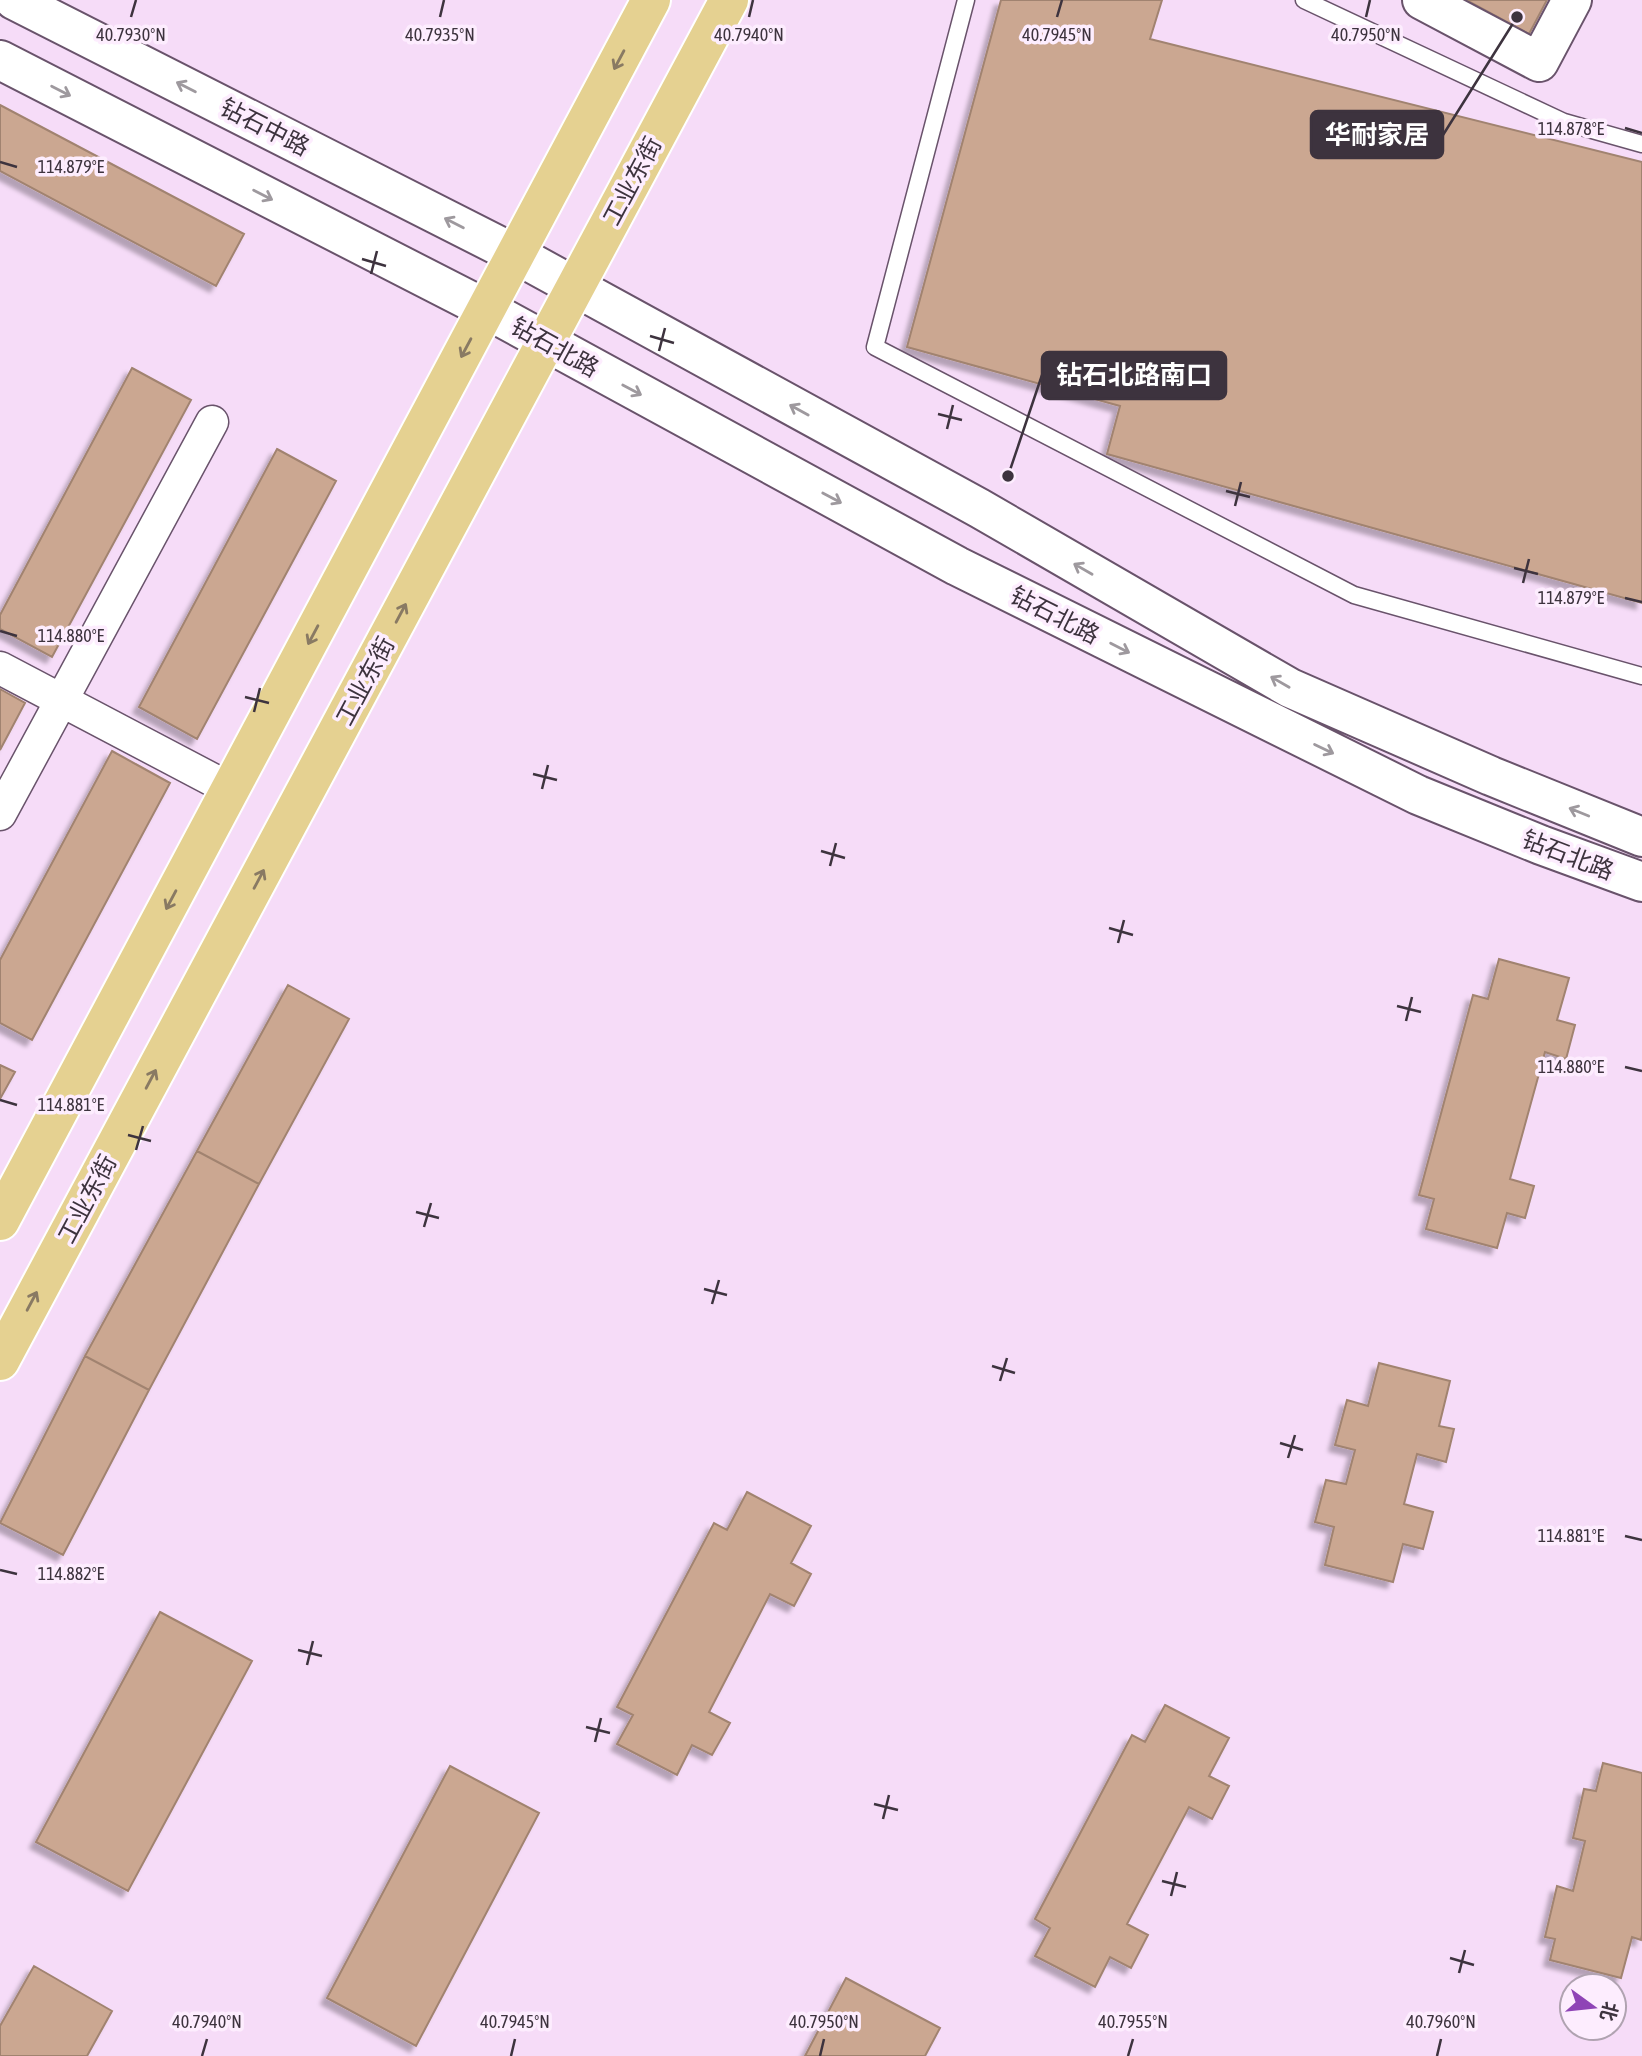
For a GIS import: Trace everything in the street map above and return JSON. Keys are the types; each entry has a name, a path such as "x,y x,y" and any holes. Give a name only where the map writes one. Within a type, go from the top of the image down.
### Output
{"main road":[{"name":"钻石中路","path":"14,0 515,254"},
{"path":"0,1222 651,0"},
{"name":"工业东街","path":"0,1361 729,0"},
{"path":"1422,0 1539,62 1572,0"},
{"path":"0,60 486,309"},
{"name":"钻石北路","path":"515,254 979,508 1290,688 1491,776 1642,837"},
{"name":"钻石北路","path":"486,309 957,566 1287,731 1418,795 1642,882"}],"street":[{"path":"0,814 212,422"},
{"path":"0,668 230,789"}],"lane":[{"path":"966,0 875,347 1354,595 1642,676"},
{"path":"1304,0 1564,122 1642,144"}],"building":[{"path":"1001,0 1162,0 1150,39 1642,162 1642,603 1107,454 1120,406 907,347"},
{"path":"1466,0 1547,0 1529,34"},
{"path":"0,105 244,234 216,286 0,171"},
{"path":"132,368 191,400 52,657 0,629 0,615"},
{"path":"277,449 336,481 197,739 139,707"},
{"path":"0,689 25,703 0,750"},
{"path":"112,751 170,783 32,1040 0,1023 0,960"},
{"path":"1499,959 1569,978 1557,1020 1575,1025 1566,1059 1545,1052 1510,1179 1534,1186 1525,1218 1507,1213 1497,1248 1426,1229 1434,1199 1419,1195 1473,995 1488,999"},
{"path":"288,985 349,1019 259,1184 197,1151"},
{"path":"0,1065 15,1072 0,1099"},
{"path":"197,1151 259,1184 149,1390 85,1356"},
{"path":"85,1356 149,1390 63,1555 0,1523"},
{"path":"1379,1363 1450,1381 1439,1426 1454,1429 1446,1462 1417,1454 1404,1504 1433,1512 1423,1549 1403,1544 1393,1582 1325,1565 1334,1527 1315,1522 1326,1480 1346,1484 1355,1450 1335,1445 1347,1400 1368,1406"},
{"path":"747,1492 811,1526 791,1563 811,1574 794,1606 770,1594 709,1712 730,1723 712,1755 692,1745 677,1775 617,1744 633,1715 617,1707 714,1523 727,1530"},
{"path":"160,1612 252,1661 128,1891 36,1842"},
{"path":"1165,1705 1229,1738 1209,1776 1229,1786 1212,1819 1189,1807 1127,1924 1148,1935 1131,1968 1110,1957 1095,1987 1035,1956 1050,1928 1035,1919 1132,1735 1145,1742"},
{"path":"1603,1763 1642,1773 1642,1935 1641,1940 1632,1937 1623,1972 1597,1972 1550,1960 1555,1939 1545,1937 1557,1886 1573,1891 1585,1841 1573,1838 1584,1789 1596,1791"},
{"path":"450,1766 539,1813 416,2046 327,1998"},
{"path":"34,1966 112,2011 87,2056 0,2056 0,2026"},
{"path":"846,1978 940,2028 925,2056 805,2056"}],"place":[{"name":"华耐家居","path":"1517,17"},
{"name":"钻石北路南口","path":"1008,476"}]}
